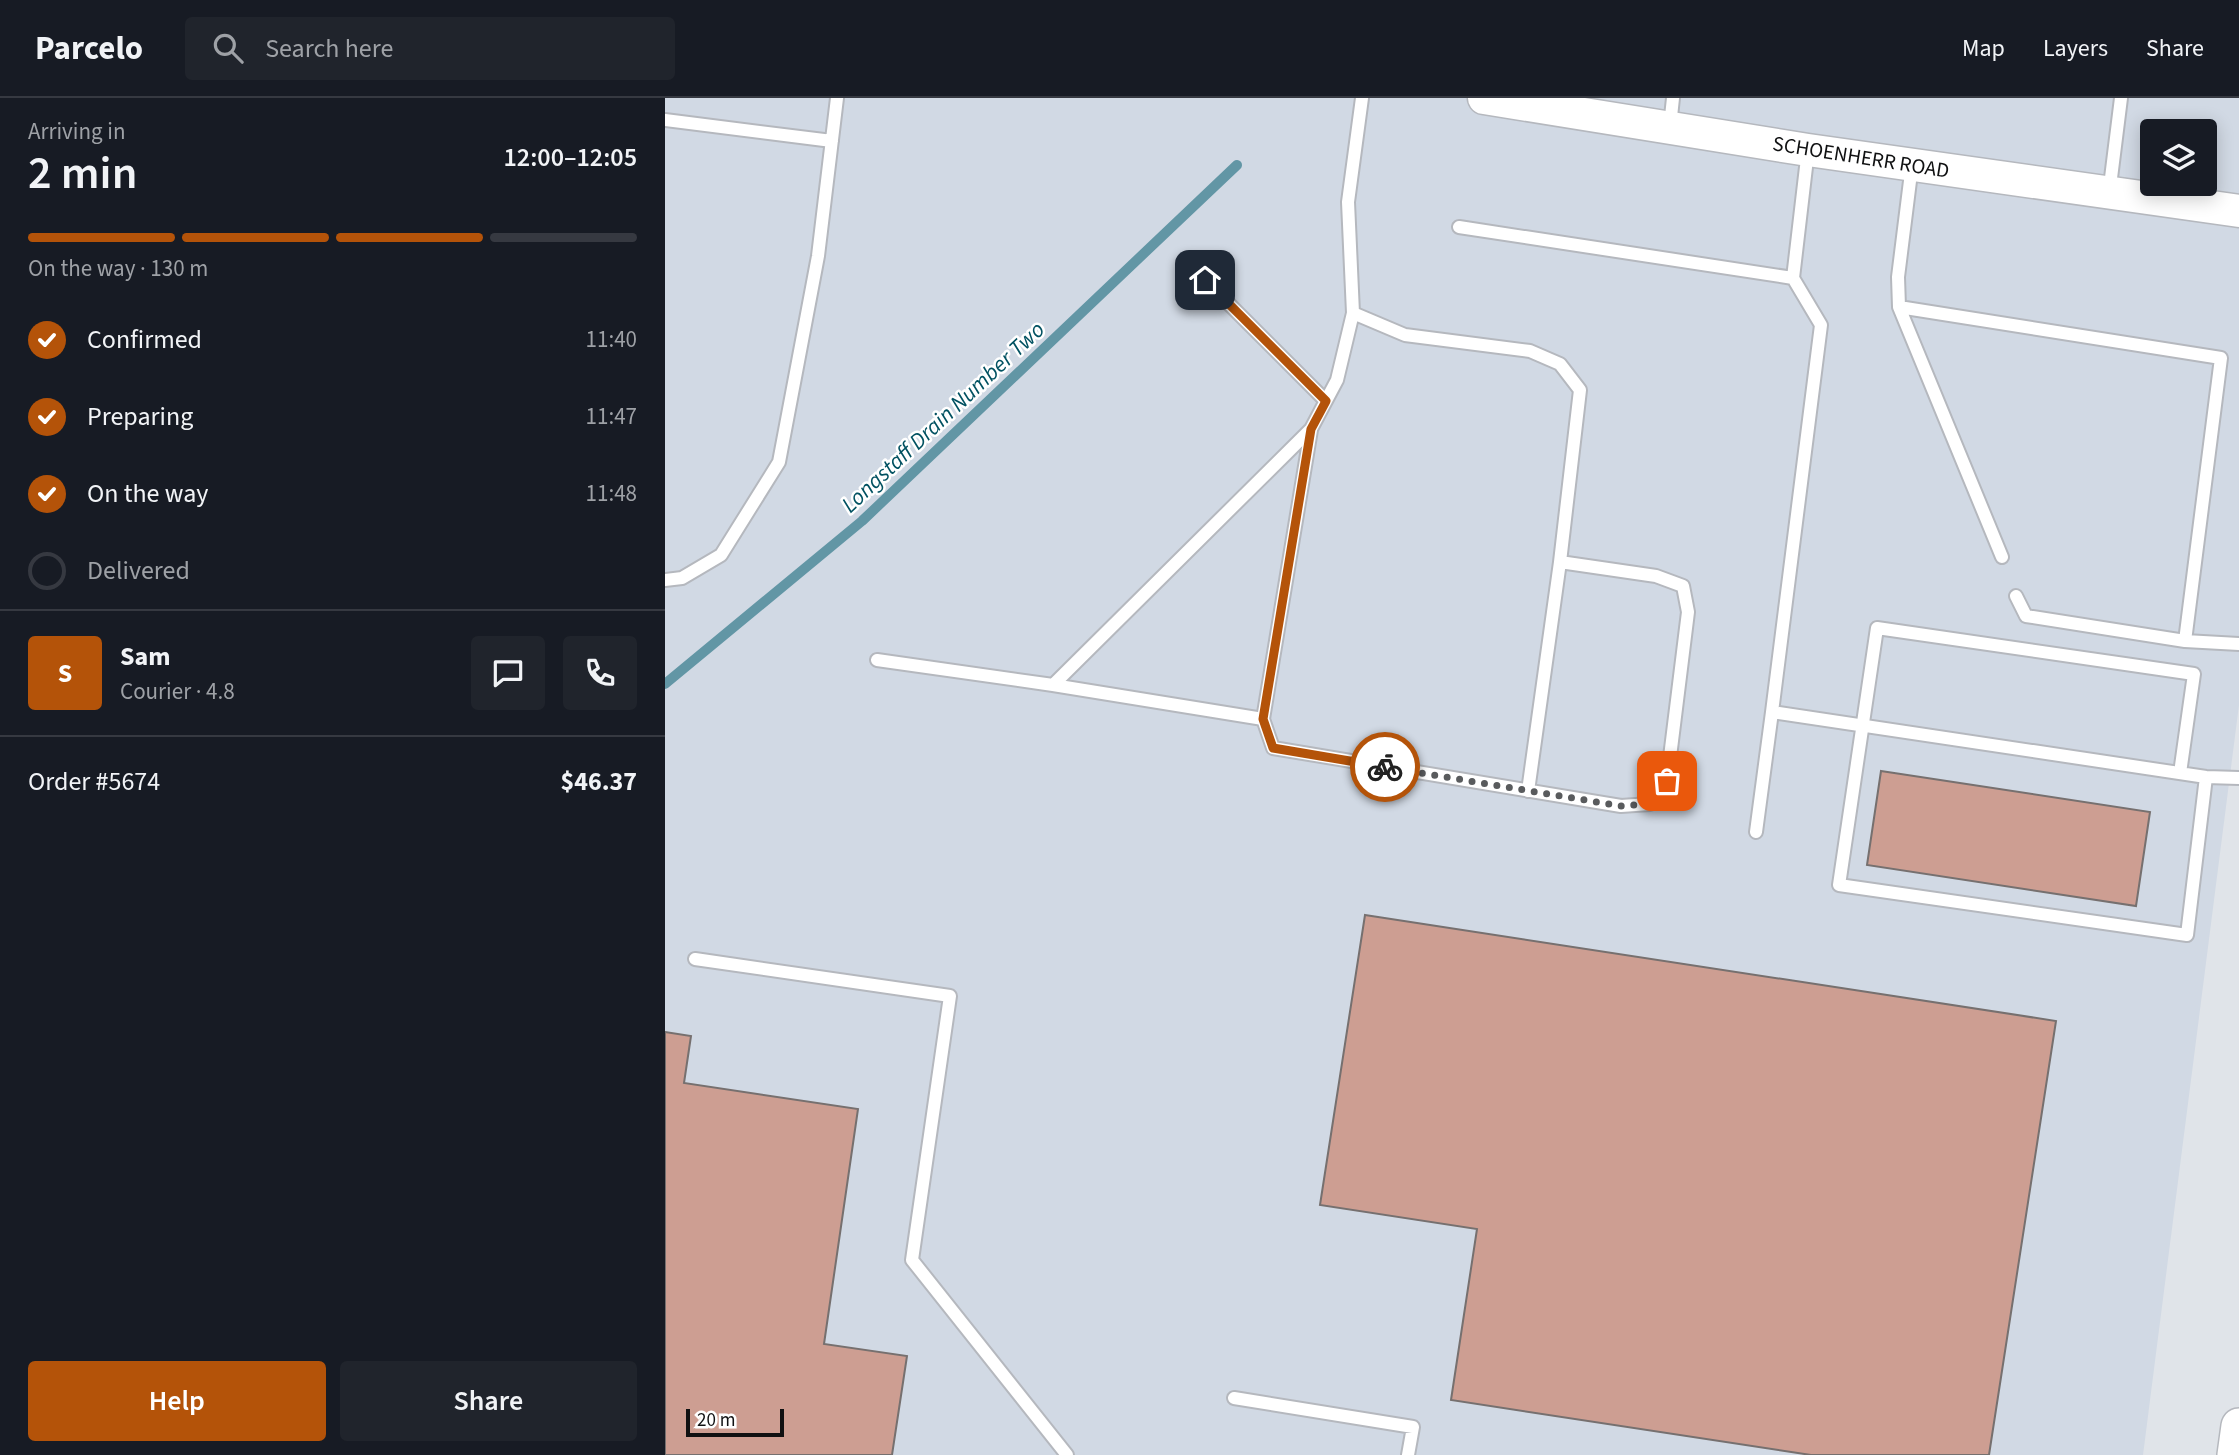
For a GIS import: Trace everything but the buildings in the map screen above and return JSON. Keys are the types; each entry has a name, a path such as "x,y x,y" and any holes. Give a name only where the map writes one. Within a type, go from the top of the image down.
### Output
{"main road":[{"path":"2235,1455 2239,1426"}],"street":[{"name":"SCHOENHERR ROAD","path":"1484,98 1671,112 1808,150 2239,211"}],"lane":[{"path":"665,580 682,578 721,555 779,462 818,256 837,98"},
{"path":"1053,685 1311,429 1326,401 1337,380 1353,313 1347,202 1362,98"},
{"path":"2109,194 2121,98"},
{"path":"665,120 832,141"},
{"path":"1756,832 1821,325 1793,278 1808,150"},
{"path":"1912,165 1898,277 1899,307 2002,558"},
{"path":"1459,228 1793,278"},
{"path":"1205,280 1326,401"},
{"path":"1899,307 2221,358 2185,641"},
{"path":"1353,313 1405,335 1530,351 1560,364 1580,390 1560,562 1528,791"},
{"path":"1311,429 1263,719 1273,748 1621,806 1650,804 1667,781 1688,612 1683,586 1656,576 1560,562"},
{"path":"2016,596 2026,616 2185,641 2239,644"},
{"path":"2180,773 2194,674 1877,628 1839,886 2186,935 2206,777"},
{"path":"877,660 1263,719"},
{"path":"1772,712 2206,777 2239,778"},
{"path":"695,959 950,996 912,1260 1067,1455"},
{"path":"1234,1398 1413,1427 1408,1455"}],"shaded area":[{"path":"665,98 2239,98 2239,705 2143,1455 665,1455"}],"waterway":[{"name":"Longstaff Drain Number Two","path":"665,684 862,521 1237,165"}],"way so far":[{"path":"1385,767 1621,806 1650,804 1667,781"}],"route":[{"path":"1205,280 1326,401 1311,429 1263,719 1273,748 1385,767"}]}
